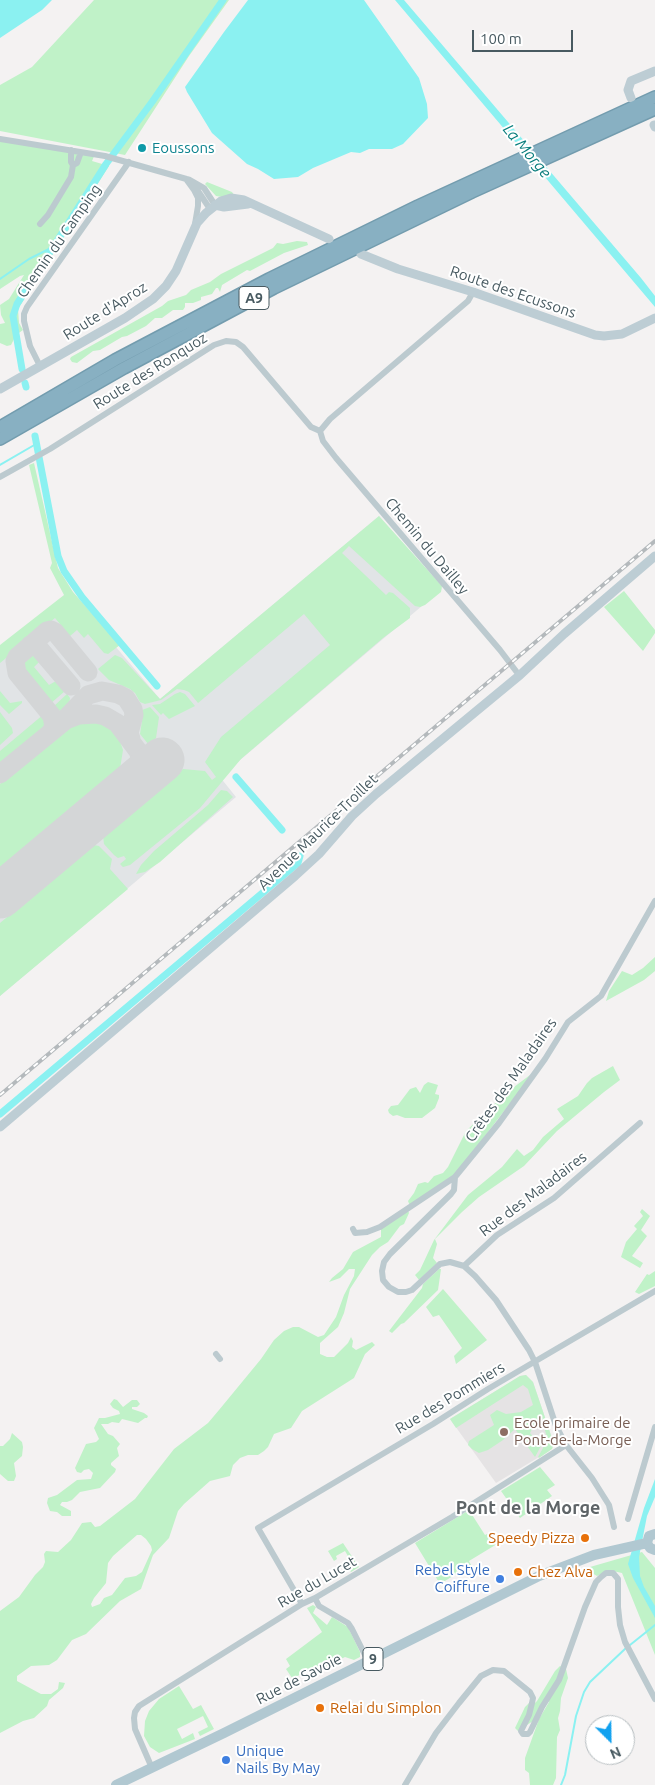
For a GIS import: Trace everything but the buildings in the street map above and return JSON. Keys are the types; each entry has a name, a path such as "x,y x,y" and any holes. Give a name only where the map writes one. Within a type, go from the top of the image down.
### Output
{"highway":[{"name":"A9","path":"0,427 107,364 217,305 344,241 554,148 655,97"},
{"name":"A9","path":"554,148 655,109"},
{"name":"A9","path":"0,439 82,391 212,320 512,167"}],"main road":[{"path":"645,1546 649,1536 655,1534"},
{"name":"Rue de Savoie","path":"116,1785 539,1576 594,1555 645,1546"}],"street":[{"path":"631,98 628,90 631,81 655,71"},
{"path":"0,139 106,156 186,179 204,188 213,207 253,205 329,239"},
{"path":"71,150 70,162 72,165 77,163 81,152"},
{"name":"Chemin du Camping","path":"40,366 30,346 24,314 126,162"},
{"name":"Chemin du Camping","path":"40,224 48,215 71,177 72,165"},
{"path":"186,179 198,198 195,226"},
{"name":"Route d'Aproz","path":"0,389 133,313 158,294 166,286 179,266 195,226 213,207"},
{"name":"Route des Ecussons","path":"361,254 406,272 473,292 595,335 622,334 655,318"},
{"path":"320,431 330,419 468,301 473,292"},
{"name":"Route des Ronquoz","path":"0,477 208,349 226,341 236,342 243,347 311,427 320,431"},
{"name":"Chemin du Dailley","path":"320,431 324,443 340,463 500,650 519,675"},
{"name":"Avenue Maurice-Troillet","path":"0,1127 295,876 320,854 352,816 376,794 519,675 655,556"},
{"name":"Crêtes des Maladaires","path":"353,1229 355,1233 367,1232 380,1227 455,1177 511,1107 545,1059 568,1022 602,996 655,900"},
{"name":"Rue des Maladaires","path":"464,1266 497,1235 554,1198 640,1123"},
{"path":"455,1177 454,1190 451,1194 384,1262 383,1280 389,1288 398,1292 406,1292 412,1290 440,1264 450,1262 464,1266 496,1300 513,1324 535,1362 556,1426 566,1445 592,1478 608,1505 614,1527"},
{"name":"Rue des Pommiers","path":"302,1604 258,1528 655,1291"},
{"path":"628,1519 655,1427"},
{"name":"Rue du Lucet","path":"152,1768 135,1729 135,1712 139,1706 302,1604 316,1598 534,1467 566,1445"},
{"path":"405,1785 436,1733 481,1676 492,1670 504,1671 530,1692 533,1698 532,1703 529,1715 521,1731 523,1734 530,1732 542,1707 559,1680 596,1582 606,1573 613,1573 619,1582 618,1607 620,1625 625,1642 628,1651 655,1699"},
{"path":"316,1598 319,1606 348,1623 368,1662"}],"shaded area":[{"path":"379,516 442,589 220,777 236,797 0,996 0,649 71,594 160,699"},
{"name":"Ecole primaire de Pont-de-la-Morge","path":"526,1375 533,1382 554,1444 549,1451 496,1483 450,1419 520,1376"}],"green space":[{"path":"94,0 229,0 189,56 125,155 0,131 0,85 32,67"},
{"path":"0,139 95,154 92,161 109,166 18,309 19,323 23,330 16,335 11,345 7,346 0,343 0,324 5,323 1,315 0,305 9,299 24,275 0,289"},
{"path":"207,182 232,192 234,195 216,196 205,184"},
{"path":"297,241 307,242 308,245 284,253 250,271 247,270 222,285 220,292 216,288 212,294 201,297 201,300 185,303 183,310 173,310 162,318 155,318 146,326 100,350 93,351 77,363 72,362 70,359 168,301 186,295 191,290 210,282 221,274 273,248 277,243 283,244"},
{"path":"34,463 58,568 73,592 120,645 108,654 104,653 88,634 84,638 77,630 70,636 55,618 0,663 0,645 64,595 50,568 52,563 29,465"},
{"path":"379,516 442,586 441,592 425,605 415,606 349,546 342,553 386,595 389,592 393,593 410,608 410,618 383,638 241,759 200,808 130,865 123,867 120,864 126,859 124,856 118,858 114,855 104,844 103,836 183,769 205,771 212,780 216,777 205,762 221,737 330,645 304,614 198,703 189,692 177,689 161,700 145,704 140,702 135,693 130,689 109,680 98,669 115,655 122,658 160,699"},
{"path":"624,591 655,630 643,651 604,607"},
{"path":"31,655 40,661 34,667 49,685 56,681 65,691 50,704 21,670 20,666 23,658"},
{"path":"0,691 10,703 22,701 22,703 9,714 0,705"},
{"path":"180,692 185,694 195,706 169,719 163,713 161,715 152,705 160,704"},
{"path":"67,694 70,698 69,706 63,711 55,710 53,707"},
{"path":"150,707 159,717 156,738 149,745 140,734 142,710"},
{"path":"0,712 12,728 13,733 0,745"},
{"path":"44,714 47,725 0,764 0,751"},
{"path":"92,719 113,731 120,741 123,750 120,769 0,870 0,784 69,727 80,721"},
{"path":"221,790 227,791 233,797 160,862 145,872 136,874 141,865 154,851 208,805"},
{"path":"94,845 99,846 112,859 110,869 128,889 0,996 0,923"},
{"path":"655,957 655,971 644,980 606,1001 609,991 622,971 632,975"},
{"path":"613,1066 620,1080 557,1131 524,1166 479,1197 435,1239 437,1244 433,1258 437,1263 419,1280 415,1275 420,1270 434,1240 468,1195 502,1167 517,1149 524,1156 533,1150 543,1137 564,1119 557,1109 578,1096 592,1078"},
{"path":"534,1072 455,1175 410,1206 408,1201 418,1184 428,1183 434,1176 443,1173 448,1167 466,1131 506,1093"},
{"path":"428,1082 438,1085 435,1094 439,1095 439,1098 435,1108 422,1118 405,1118 397,1115 393,1116 389,1113 388,1110 391,1106 398,1105 410,1089 416,1087 420,1093"},
{"path":"642,1209 650,1216 641,1230 647,1236 632,1256 643,1263 640,1268 621,1257 626,1242 637,1229 634,1226 643,1216 640,1212"},
{"path":"408,1210 409,1213 404,1224 400,1226 388,1242 372,1255 350,1289 344,1313 338,1327 320,1343 320,1354 327,1357 334,1357 348,1343 351,1337 353,1341 352,1347 356,1350 372,1342 375,1345 365,1354 354,1378 302,1411 291,1428 274,1434 264,1451 258,1455 248,1455 240,1458 233,1465 230,1476 210,1481 184,1504 178,1511 169,1538 153,1555 141,1589 120,1601 86,1634 72,1640 57,1660 49,1665 31,1666 17,1676 17,1681 41,1694 51,1694 58,1689 59,1682 65,1683 63,1688 49,1700 47,1706 34,1718 23,1721 0,1733 0,1611 19,1597 43,1567 46,1551 58,1552 71,1540 82,1523 91,1522 95,1527 100,1526 135,1499 174,1449 208,1423 261,1359 274,1340 284,1331 293,1327 299,1327 318,1337 324,1335 336,1317 344,1295 354,1276 355,1269 349,1269 340,1278 329,1282 343,1269 353,1252 381,1237 381,1229","holes":["137,1535 141,1535 146,1539 152,1550 142,1572 136,1576 125,1578 112,1595 104,1598 100,1604 92,1607 91,1604 94,1598 106,1583 108,1563 113,1556"]},
{"path":"441,1269 438,1290 404,1323 392,1333 389,1331 422,1288 423,1284"},
{"path":"655,1271 655,1286 639,1294 635,1292 647,1274 649,1275"},
{"path":"443,1289 487,1340 456,1364 454,1356 462,1348 439,1315 433,1317 426,1307"},
{"path":"526,1375 533,1382 554,1444 552,1449 538,1457 547,1437 543,1424 540,1423 530,1433 541,1446 535,1457 515,1429 488,1450 479,1453 472,1449 468,1445 469,1441 494,1425 490,1415 497,1410 506,1414 521,1412 533,1405 528,1389 523,1385 456,1428 450,1419 520,1376"},
{"path":"114,1399 123,1407 132,1400 137,1400 140,1404 137,1407 132,1407 132,1409 144,1413 148,1416 147,1418 138,1423 122,1419 119,1423 101,1424 108,1434 113,1436 120,1444 117,1448 119,1456 111,1463 116,1469 115,1472 100,1488 80,1492 72,1500 62,1502 60,1505 71,1511 71,1516 62,1516 57,1512 50,1511 47,1503 48,1498 57,1495 77,1480 91,1479 93,1473 89,1469 81,1473 77,1472 75,1468 86,1444 96,1442 99,1439 94,1428 99,1418 120,1414 110,1404"},
{"path":"12,1433 22,1442 23,1447 22,1456 14,1463 16,1476 14,1481 8,1481 0,1474 0,1446 3,1446 10,1439"},
{"path":"540,1467 555,1485 547,1490 552,1496 520,1518 501,1491"},
{"path":"469,1510 485,1535 491,1532 497,1544 469,1561 471,1565 440,1584 415,1543"},
{"path":"343,1543 359,1567 351,1572 347,1567 352,1563 345,1551 336,1556 337,1559 334,1561 328,1551"},
{"path":"642,1552 655,1568 655,1655 622,1573 608,1570 597,1576 592,1573 590,1567"},
{"path":"313,1605 316,1607 313,1613 327,1625 332,1617 348,1627 360,1652 360,1657 354,1660 345,1657 321,1669 319,1672 314,1670 292,1678 286,1669 290,1666 286,1659 322,1632 307,1608"},
{"path":"560,1666 566,1669 568,1678 561,1698 558,1718 560,1730 557,1737 556,1778 553,1785 530,1785 529,1773 525,1770 525,1758 539,1719 549,1702 547,1698 533,1721 518,1731 515,1728 525,1707 530,1702 533,1705 537,1701"},
{"path":"179,1686 193,1709 201,1705 214,1729 200,1736 198,1732 208,1727 203,1716 177,1729 182,1739 193,1733 195,1739 159,1753 150,1747 144,1736 145,1721 149,1711 159,1699"}],"water":[{"path":"0,0 52,0 42,10 0,38"},
{"path":"248,0 364,0 419,78 427,104 428,118 403,144 392,149 369,149 360,153 351,152 313,168 298,177 274,179 247,164 212,133 185,87"},
{"name":"La Morge","path":"395,0 404,0 641,278 655,296 655,307"},
{"path":"655,1479 655,1497 647,1516 639,1557 640,1576 655,1606 655,1618 633,1578 628,1564 644,1508"}],"waterway":[{"path":"22,369 13,316 17,304 106,164 223,0"},
{"path":"0,279 29,259 53,247"},
{"path":"25,383 26,387"},
{"path":"35,436 58,556 64,571 82,597 157,686"},
{"path":"0,465 36,444"},
{"path":"236,777 282,830"},
{"path":"0,1114 298,863 300,856"},
{"path":"630,1645 655,1625"},
{"path":"561,1785 565,1775 576,1716 584,1692 590,1682 626,1648"}],"taxiway":[{"path":"50,733 54,727 52,716 17,673 15,661 17,657 47,631 51,630 55,632 88,672"},
{"path":"30,645 37,646 71,686"},
{"path":"64,720 88,695 102,691 118,694 126,698 133,709 134,715 129,733 131,739"},
{"path":"0,774 66,720 79,715 96,714 105,716 117,723 138,751 142,762 141,768 136,780 130,787"}],"runway":[{"path":"0,896 162,760"}],"railway":[{"path":"0,1095 655,541"}],"place":[{"name":"Eoussons","path":"142,148"},
{"name":"Ecole primaire de Pont-de-la-Morge","path":"504,1432"},
{"name":"Speedy Pizza","path":"585,1538"},
{"name":"Chez Alva","path":"518,1572"},
{"name":"Rebel Style Coiffure","path":"500,1579"},
{"name":"Relai du Simplon","path":"320,1708"},
{"name":"Unique Nails By May","path":"226,1760"}],"district":[{"name":"Pont de la Morge","path":"528,1508"}]}
